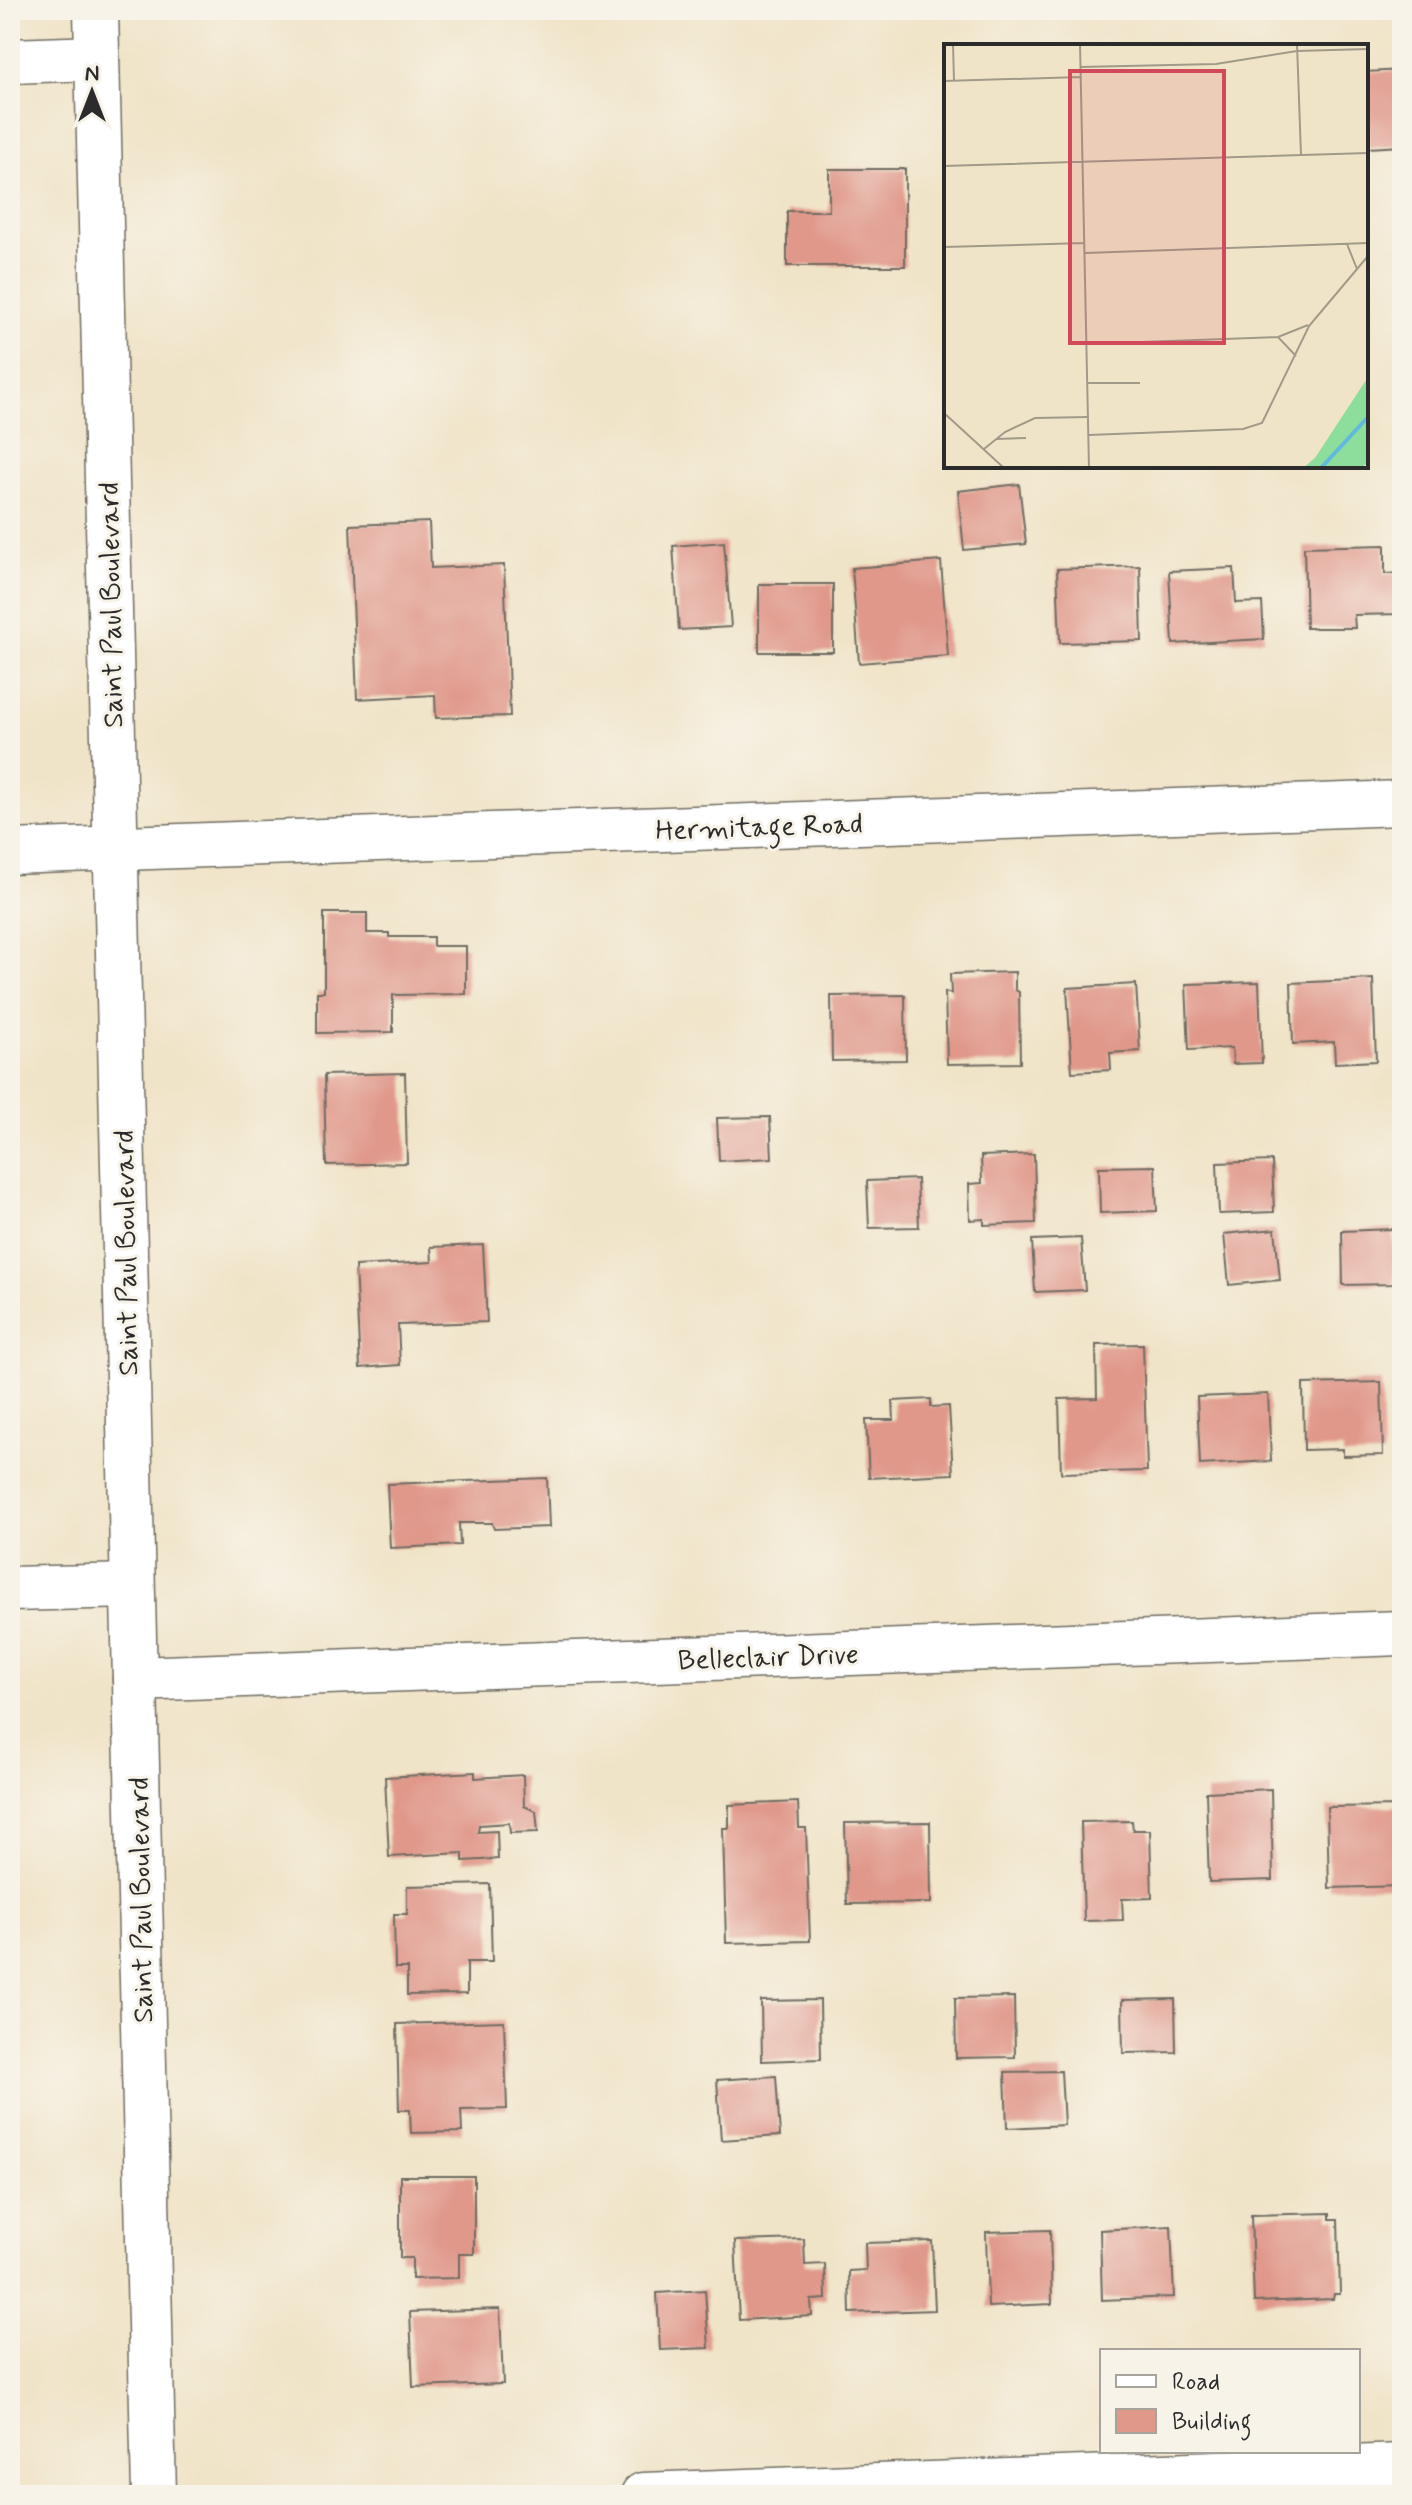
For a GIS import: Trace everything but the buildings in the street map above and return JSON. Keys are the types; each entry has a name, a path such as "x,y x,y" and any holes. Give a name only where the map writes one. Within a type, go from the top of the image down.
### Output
{"street":[{"name":"Saint Paul Boulevard","path":"96,10 154,2495"},
{"path":"10,61 97,58"},
{"name":"Hermitage Road","path":"10,852 1402,803"},
{"path":"10,1589 132,1586"},
{"name":"Belleclair Drive","path":"135,1679 1402,1633"},
{"path":"643,2495 1402,2466"}]}
